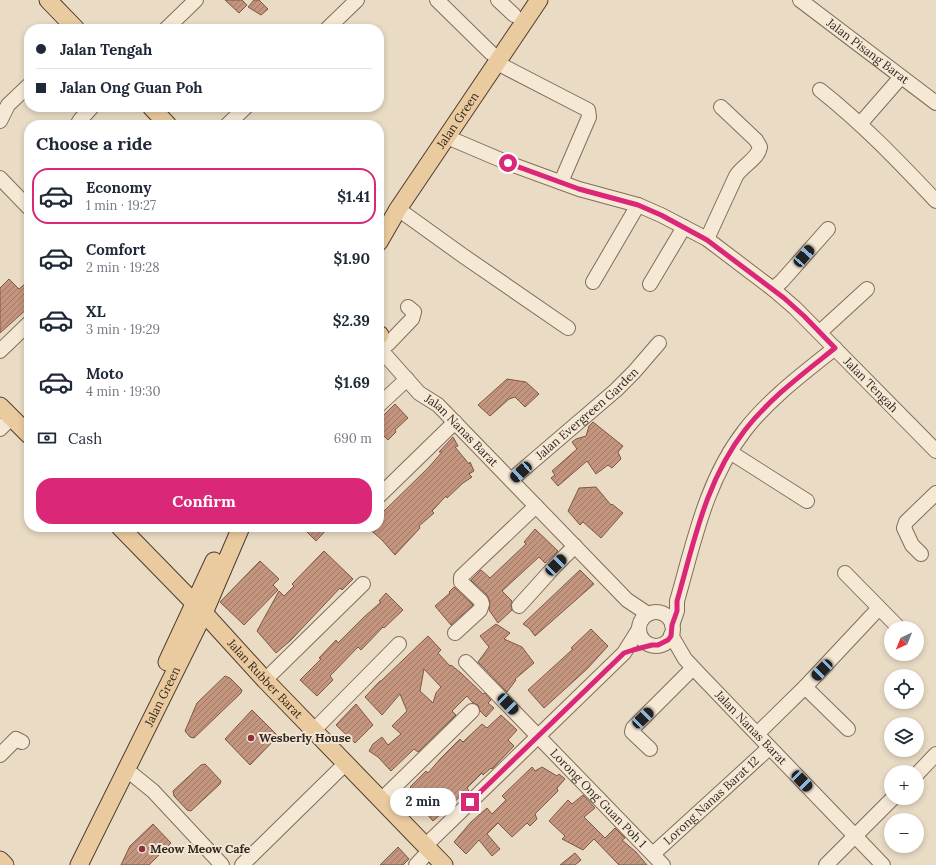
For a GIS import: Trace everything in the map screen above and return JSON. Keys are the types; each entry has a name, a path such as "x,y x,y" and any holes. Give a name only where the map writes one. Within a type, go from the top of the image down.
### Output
{"main road":[{"path":"48,0 71,24"},
{"name":"Jalan Green","path":"384,233 398,209 447,136 494,58 514,15 524,0"},
{"name":"Jalan Green","path":"384,213 494,58 539,0"},
{"path":"4,418 24,432"},
{"name":"Jalan Rubber Barat","path":"125,532 199,608 265,680 444,865"},
{"name":"Jalan Green","path":"79,865 127,770 199,608 228,532"},
{"name":"Jalan Green","path":"68,865 238,532"},
{"path":"0,860 4,865"}],"street":[{"path":"171,24 196,0"},
{"path":"332,24 357,0"},
{"path":"437,0 494,58 588,110 589,117 561,182"},
{"path":"498,0 514,15"},
{"name":"Jalan Pisang Barat","path":"800,0 902,77 934,97"},
{"path":"860,124 902,77"},
{"path":"0,121 8,105 24,90"},
{"path":"820,90 860,124 902,164 936,201"},
{"path":"707,240 736,176 741,169 759,152 760,146 756,140 721,107"},
{"path":"80,120 87,112"},
{"path":"232,120 241,112"},
{"name":"Jalan Tengah","path":"447,136 508,163 579,189 638,205 661,215 707,240 773,289 795,308 936,451"},
{"path":"0,178 24,203"},
{"path":"593,282 638,205"},
{"path":"398,209 568,328"},
{"path":"650,284 684,227"},
{"path":"773,289 782,281 828,229"},
{"path":"820,332 867,289"},
{"path":"384,337 412,319 414,312 408,307"},
{"path":"0,351 24,328"},
{"path":"384,342 424,386 438,405"},
{"name":"Jalan Evergreen Garden","path":"511,480 616,390 659,343"},
{"name":"Jalan Nanas Barat","path":"384,344 407,379 419,393 438,405 627,600 655,614"},
{"path":"624,653 668,640 677,611 677,601 707,498 722,464 745,429 769,404 835,348"},
{"path":"384,400 407,379"},
{"path":"384,491 455,422"},
{"path":"730,452 807,501"},
{"path":"921,554 912,545 904,528 906,522 936,493"},
{"path":"455,633 480,610 482,604 481,601 461,582 461,577 536,506"},
{"path":"519,606 575,546"},
{"path":"844,573 892,621"},
{"path":"265,680 362,584"},
{"name":"Jalan Nanas Barat","path":"627,600 639,628"},
{"path":"416,865 427,848 538,736 624,653 644,617 655,614 677,601"},
{"path":"757,734 805,687 879,608"},
{"path":"655,614 670,620 671,630"},
{"path":"639,628 642,638 646,643 655,645"},
{"name":"Jalan Nanas Barat","path":"671,630 689,664 883,865"},
{"path":"314,730 399,644"},
{"name":"Jalan Nanas Barat","path":"655,645 689,664"},
{"name":"Lorong Ong Guan Poh 1","path":"466,662 663,865"},
{"path":"650,749 632,732 633,728 689,664"},
{"path":"805,687 848,729"},
{"path":"381,800 472,711"},
{"path":"0,755 16,739 22,742"},
{"name":"Lorong Nanas Barat 12","path":"653,854 769,748"},
{"path":"924,767 936,754"},
{"path":"242,865 346,763"},
{"path":"127,770 153,791 222,865"},
{"path":"826,865 886,805"}],"building":[{"path":"225,0 242,0 247,5 239,13"},
{"path":"254,0 259,0 268,9 261,15 248,7"},
{"path":"9,279 19,289 24,285 24,311 0,333 0,288"},
{"path":"507,379 526,382 539,394 525,407 515,397 509,399 490,416 478,405"},
{"path":"395,404 408,418 395,430 396,432 388,440 384,436 384,415"},
{"path":"593,422 623,446 618,452 621,459 612,468 608,465 596,474 587,461 558,486 551,478 555,475 552,471 577,449 572,442 586,436 589,426"},
{"path":"453,437 458,446 455,447 469,464 470,462 474,471 469,474 472,477 447,498 446,496 432,511 434,513 419,526 420,528 395,555 373,532 384,532 384,511 429,467 442,452 439,452"},
{"path":"596,487 611,505 612,504 623,513 601,538 583,522 580,525 568,511 579,488"},
{"path":"535,529 558,551 545,563 539,557 502,591 512,601 512,610 498,623 489,610 490,602 487,595 471,580 481,570 490,578 526,544 524,542"},
{"path":"307,532 324,532 316,541"},
{"path":"324,551 353,579 342,590 340,588 291,640 276,653 257,631 279,591 284,596 294,586 292,584"},
{"path":"260,561 279,579 273,585 278,590 244,625 220,602"},
{"path":"580,570 594,584 535,636 529,628 523,624"},
{"path":"454,587 473,605 451,625 435,606 450,593 449,592"},
{"path":"386,593 403,610 384,628 383,627 361,650 358,647 330,676 333,680 317,696 300,680 321,659 319,658 336,640 338,643 381,602 379,601"},
{"path":"496,624 510,633 504,639 522,647 534,663 515,679 516,680 507,692 478,662 489,647 480,636"},
{"path":"591,629 608,646 587,669 544,708 528,690 573,649 571,648"},
{"path":"428,636 441,650 438,653 450,666 451,665 461,673 483,694 485,693 491,700 488,703 494,708 486,717 480,711 478,705 473,703 467,696 452,711 456,715 418,752 414,749 391,771 378,757 369,751 373,744 382,737 388,745 401,734 392,726 407,711 400,694 382,715 365,697","holes":["424,669 441,687 436,693 433,703 420,691"]},
{"path":"225,676 230,678 242,690 241,693 194,738 190,737 185,731 197,703"},
{"path":"356,704 373,725 355,743 336,725"},
{"name":"Wesberly House","path":"252,710 278,736 250,765 225,739"},
{"path":"501,715 517,730 508,740 514,746 492,769 491,768 483,775 482,773 467,788 469,791 463,796 462,795 433,821 411,796 415,792 410,787 426,771 428,773 460,739 463,742 482,724 487,728"},
{"path":"205,764 221,781 220,784 191,811 187,810 174,796 173,791 201,765"},
{"path":"532,767 535,771 542,767 557,776 559,774 565,779 557,788 558,791 535,814 537,819 530,826 527,823 512,837 498,823 487,834 500,849 492,856 479,840 466,854 454,842 471,822 487,808 492,814 506,800 502,796"},
{"path":"583,795 595,808 584,817 605,838 615,828 625,838 622,840 636,852 647,865 619,865 594,839 583,850 562,839 565,836 549,821 568,800 572,804"},
{"path":"153,824 171,843 149,865 121,865 130,846"},
{"path":"398,847 409,859 403,865 380,865"},
{"path":"575,853 581,860 575,865 560,865"}],"place":[{"name":"Wesberly House","path":"251,738"},
{"name":"Meow Meow Cafe","path":"142,849"}],"route":[{"path":"470,802 624,653 652,645 663,644 668,640 671,636 672,625 677,611 677,601 703,508 722,464 745,429 769,404 835,348 784,298 707,240 661,215 638,205 579,189 508,163"}]}
